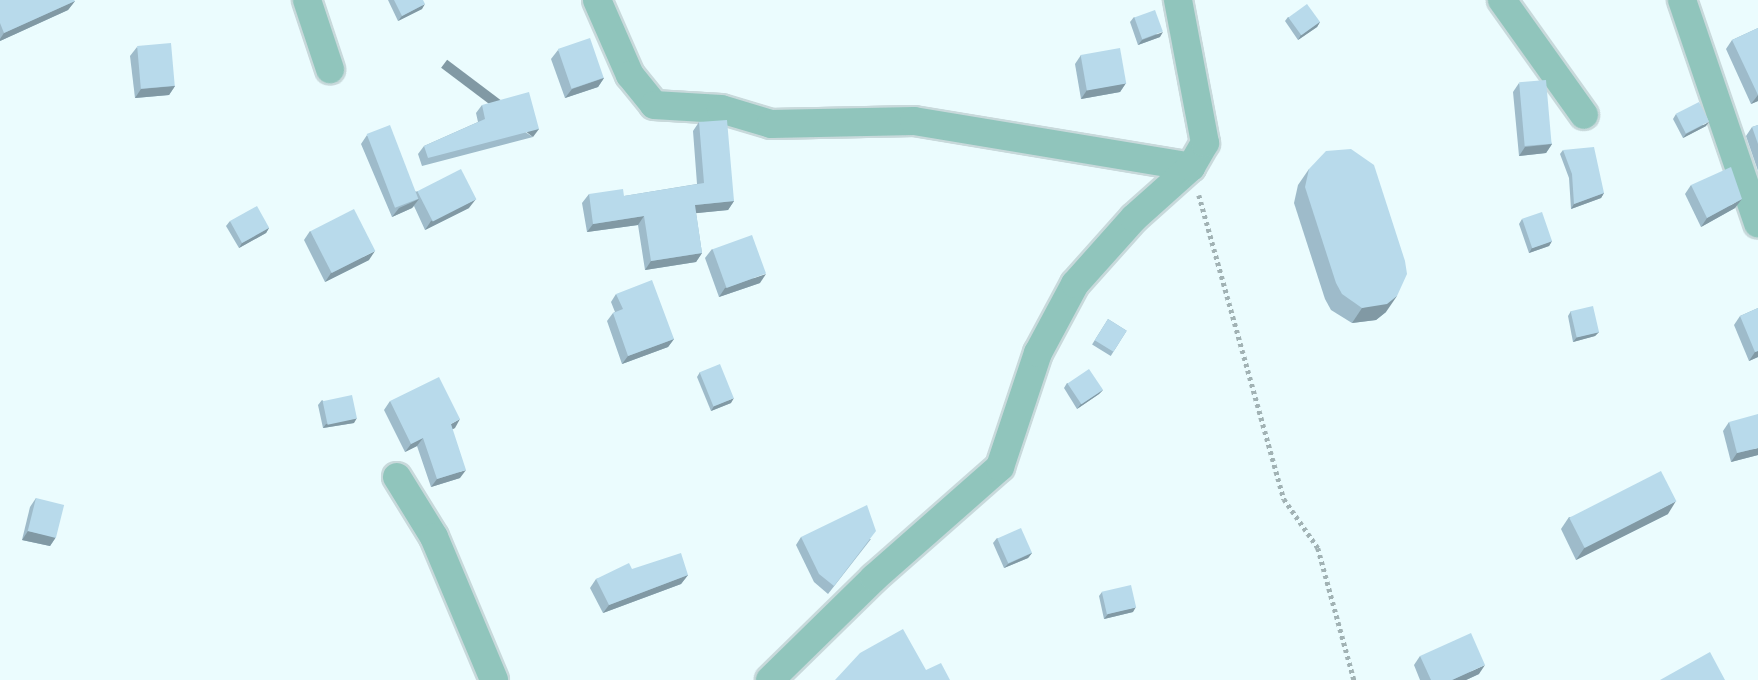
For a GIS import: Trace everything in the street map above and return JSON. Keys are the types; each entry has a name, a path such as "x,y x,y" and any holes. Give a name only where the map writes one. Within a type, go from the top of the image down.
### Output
{"street":[{"path":"307,0 330,69"},
{"path":"597,0 630,75 654,105 721,109 771,124 914,121 1191,167"},
{"path":"771,680 874,578 1000,467 1038,353 1075,284 1134,218 1191,167 1205,143 1178,0"},
{"path":"1502,0 1584,115"},
{"path":"1682,0 1758,223"},
{"path":"397,477 434,537 494,680"}],"path":[{"path":"1191,167 1284,499 1318,548 1354,680"}],"building":[{"path":"0,0 75,1 4,33 0,23"},
{"path":"394,0 423,0 425,4 402,16"},
{"path":"1307,4 1320,22 1301,35 1288,18"},
{"path":"1155,10 1163,32 1142,39 1134,18"},
{"path":"1758,28 1758,95 1732,40"},
{"path":"590,38 604,78 572,89 558,49"},
{"path":"171,43 175,86 141,89 137,46"},
{"path":"1120,48 1126,83 1087,90 1081,55"},
{"path":"1546,80 1552,144 1525,146 1519,82"},
{"path":"529,92 539,129 428,158 424,146 485,119 482,105"},
{"path":"1699,102 1709,122 1686,133 1676,114"},
{"path":"727,120 734,201 695,205 702,253 651,261 644,216 593,224 589,194 623,189 624,196 704,183 699,122"},
{"path":"390,125 418,199 395,208 367,134"},
{"path":"1758,125 1758,144 1752,127"},
{"path":"1594,147 1604,193 1574,204 1572,174 1563,150"},
{"path":"1351,149 1374,165 1407,274 1397,296 1387,304 1362,308 1342,294 1336,283 1305,187 1309,169 1326,151"},
{"path":"1731,167 1742,199 1707,218 1691,185"},
{"path":"461,169 476,199 433,222 417,191"},
{"path":"257,206 269,228 242,243 230,221"},
{"path":"354,209 375,251 332,273 310,231"},
{"path":"1542,212 1552,241 1532,248 1522,219"},
{"path":"752,235 766,274 727,288 713,249"},
{"path":"652,280 674,339 628,356 613,313 623,309 616,294"},
{"path":"1593,306 1599,332 1577,337 1571,311"},
{"path":"1758,308 1758,351 1755,352 1740,316"},
{"path":"1108,319 1127,331 1113,352 1095,340"},
{"path":"720,364 734,398 713,407 700,372"},
{"path":"1089,369 1103,390 1081,404 1067,384"},
{"path":"439,377 460,419 451,424 466,470 437,479 423,438 411,444 390,401"},
{"path":"352,395 357,418 328,425 323,401"},
{"path":"1758,414 1758,448 1737,453 1729,422"},
{"path":"1661,471 1676,501 1585,548 1569,518"},
{"path":"36,498 64,505 56,538 28,531"},
{"path":"867,505 876,531 834,586 819,574 801,537"},
{"path":"1021,528 1032,553 1008,563 997,539"},
{"path":"681,553 688,575 609,605 596,579 629,563 632,569"},
{"path":"1131,585 1136,607 1107,614 1102,592"},
{"path":"903,629 926,670 941,663 950,680 835,680 860,653"},
{"path":"1471,633 1485,665 1452,680 1431,680 1420,656"},
{"path":"1710,652 1725,680 1660,680"}]}
